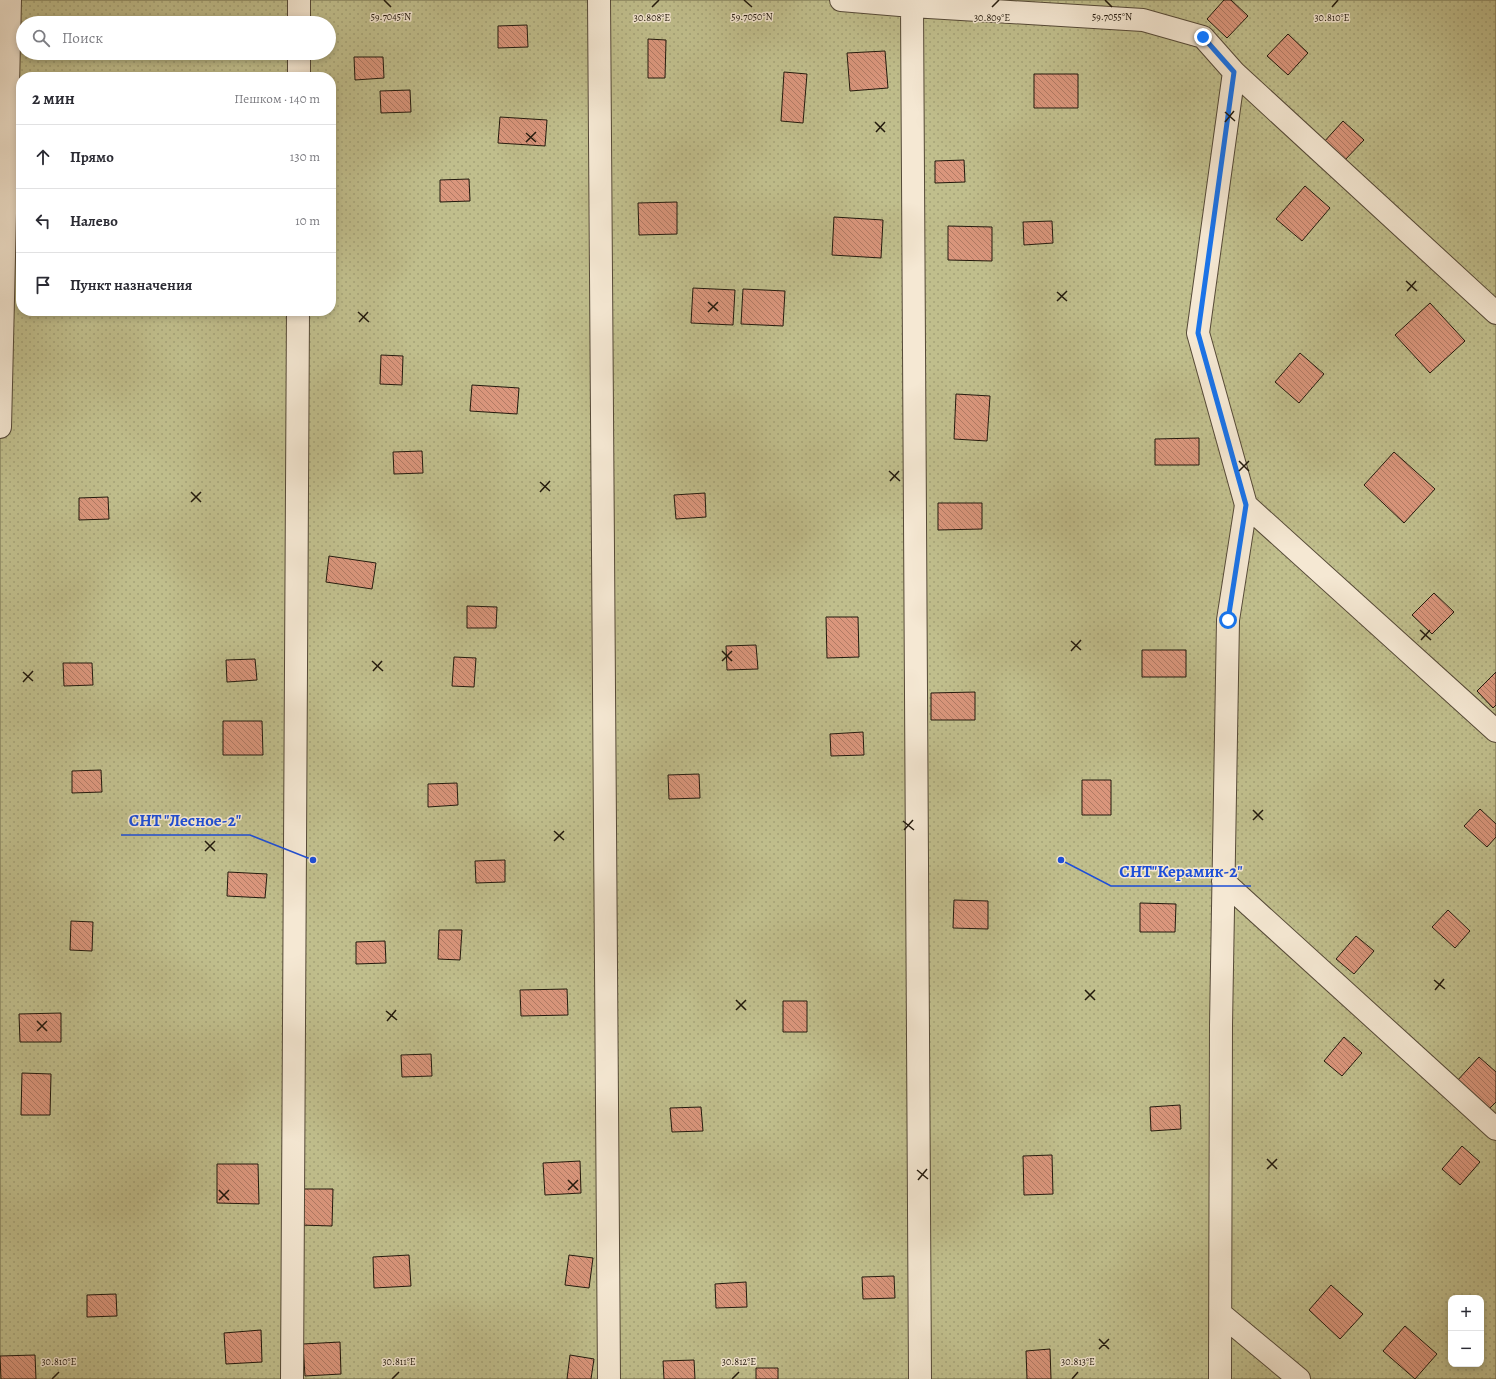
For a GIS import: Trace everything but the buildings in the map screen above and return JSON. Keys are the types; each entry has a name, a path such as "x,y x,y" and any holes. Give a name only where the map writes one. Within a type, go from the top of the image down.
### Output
{"street":[{"path":"0,427 10,0"},
{"path":"299,0 299,16"},
{"path":"599,0 609,1379"},
{"path":"841,0 879,1 912,6 1143,20 1203,37 1234,72 1496,313"},
{"path":"912,6 920,1379"},
{"path":"299,60 299,72"},
{"path":"1220,1379 1221,1025 1228,620 1246,505 1198,333 1234,72"},
{"path":"292,1379 298,316"},
{"path":"1246,505 1496,731"},
{"path":"1223,881 1496,1129"},
{"path":"1220,1314 1300,1379"}],"shaded area":[{"path":"0,0 1496,0 1496,1379 0,1379"}],"place":[{"name":"СНТ \"Лесное-2\"","path":"313,860"},
{"name":"СНТ\"Керамик-2\"","path":"1061,860"}],"route":[{"path":"1203,37 1234,72 1198,333 1246,505 1228,620"}]}
